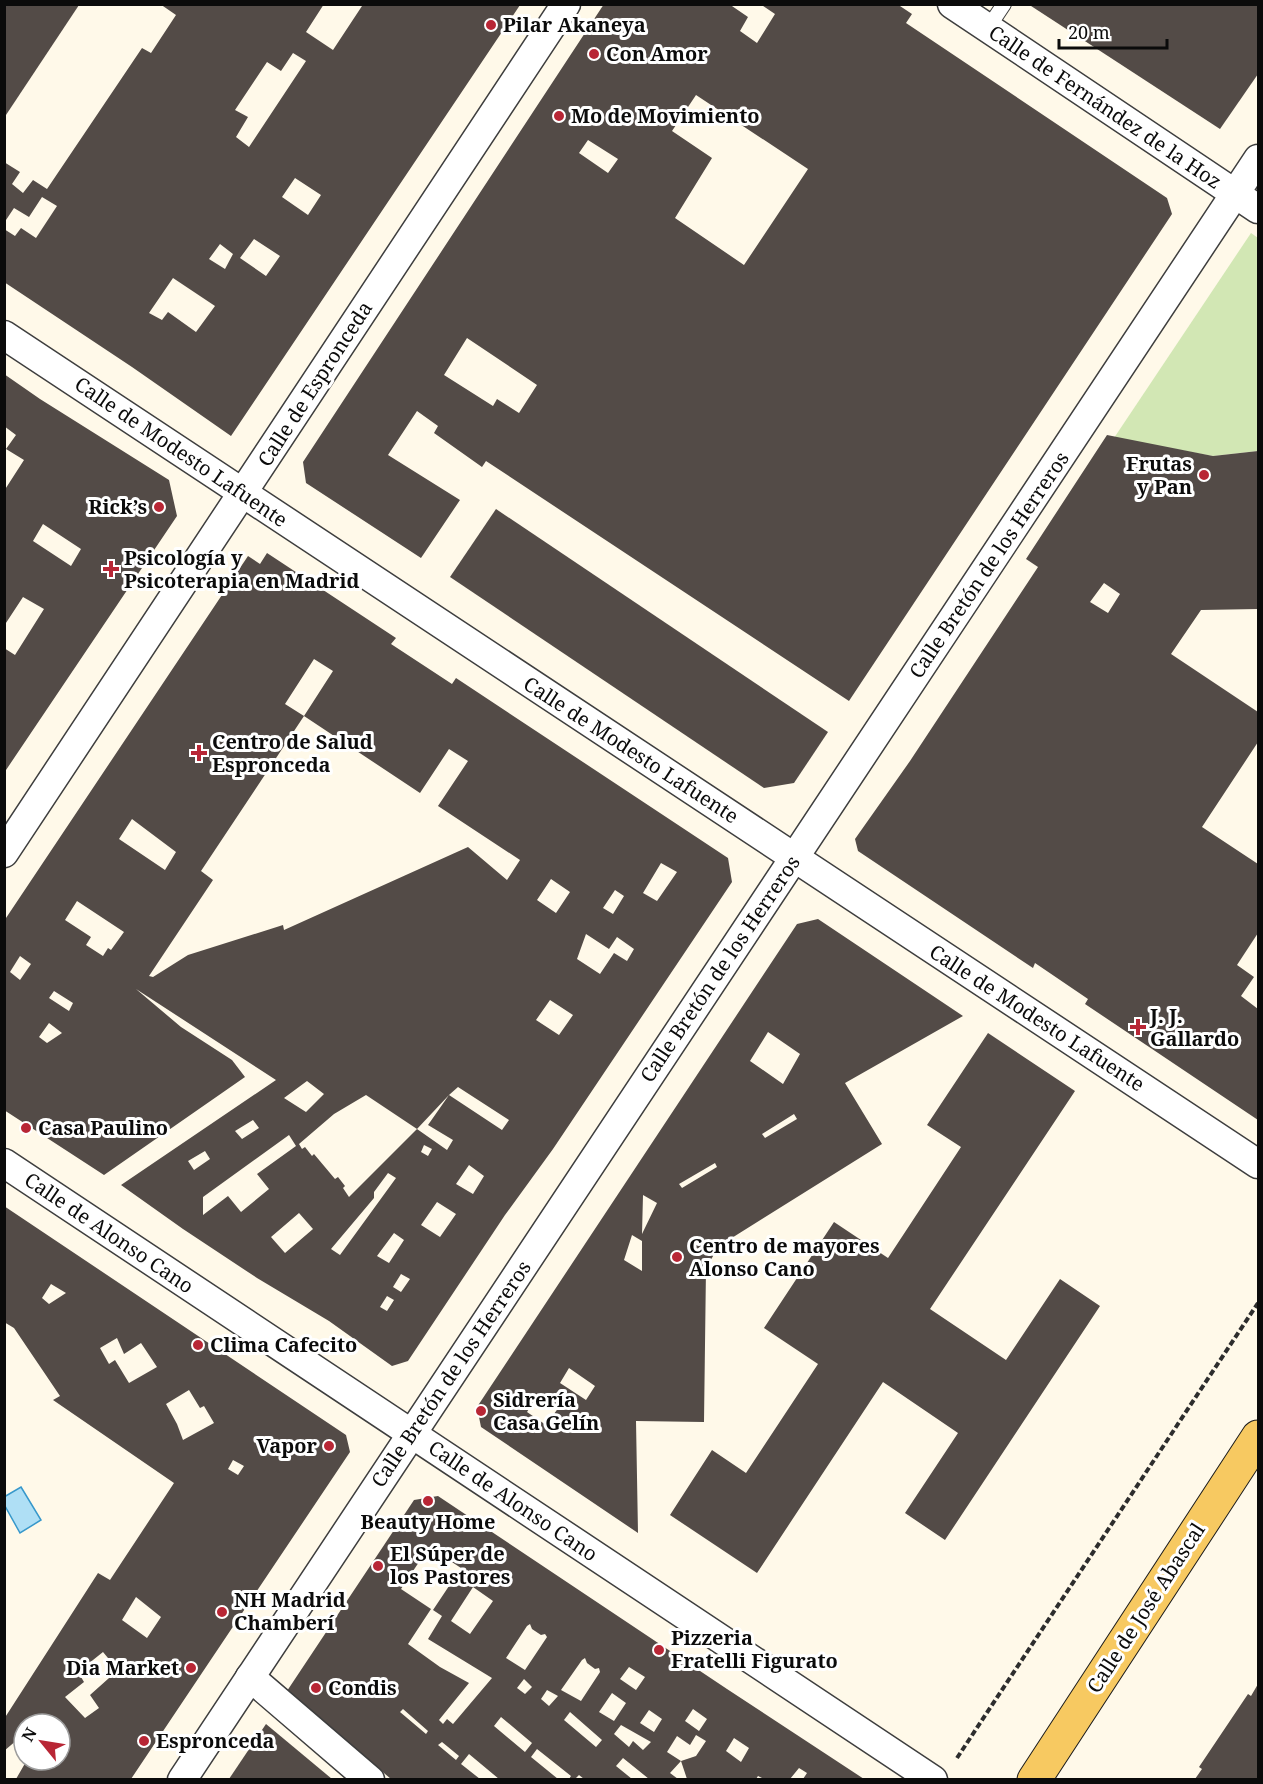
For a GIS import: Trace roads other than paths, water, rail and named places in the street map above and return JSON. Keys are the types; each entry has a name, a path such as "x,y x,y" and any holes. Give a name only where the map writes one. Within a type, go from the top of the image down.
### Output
{"main road":[{"name":"Calle de José Abascal","path":"1034,1779 1258,1437"}],"street":[{"name":"Calle de Espronceda","path":"4,853 566,4"},
{"name":"Calle de Fernández de la Hoz","path":"952,4 1247,201"},
{"name":"Calle Bretón de los Herreros","path":"182,1779 794,858 1247,201 1258,159"},
{"name":"Calle de Modesto Lafuente","path":"4,335 1258,1164"},
{"name":"Calle de Alonso Cano","path":"4,1163 933,1779"},
{"path":"250,1677 370,1779"}],"lane":[{"path":"988,28 1004,4"}],"water":[{"path":"21,1487 41,1520 20,1533 5,1506 4,1497"}],"place":[{"name":"Pilar Akaneya","path":"491,25"},
{"name":"Con Amor","path":"594,54"},
{"name":"Mo de Movimiento","path":"559,116"},
{"name":"Frutas y Pan","path":"1204,475"},
{"name":"Rick’s","path":"159,507"},
{"name":"Psicología y Psicoterapia en Madrid","path":"111,569"},
{"name":"Centro de Salud Espronceda","path":"199,753"},
{"name":"J. J. Gallardo","path":"1138,1027"},
{"name":"Casa Paulino","path":"26,1128"},
{"name":"Centro de mayores Alonso Cano","path":"677,1257"},
{"name":"Clima Cafecito","path":"198,1345"},
{"name":"Sidrería Casa Gelín","path":"481,1411"},
{"name":"Vapor","path":"329,1446"},
{"name":"Beauty Home","path":"428,1501"},
{"name":"El Súper de los Pastores","path":"378,1566"},
{"name":"NH Madrid Chamberí","path":"222,1612"},
{"name":"Pizzeria Fratelli Figurato","path":"659,1650"},
{"name":"Dia Market","path":"191,1668"},
{"name":"Condis","path":"316,1688"},
{"name":"Espronceda","path":"144,1741"}]}
